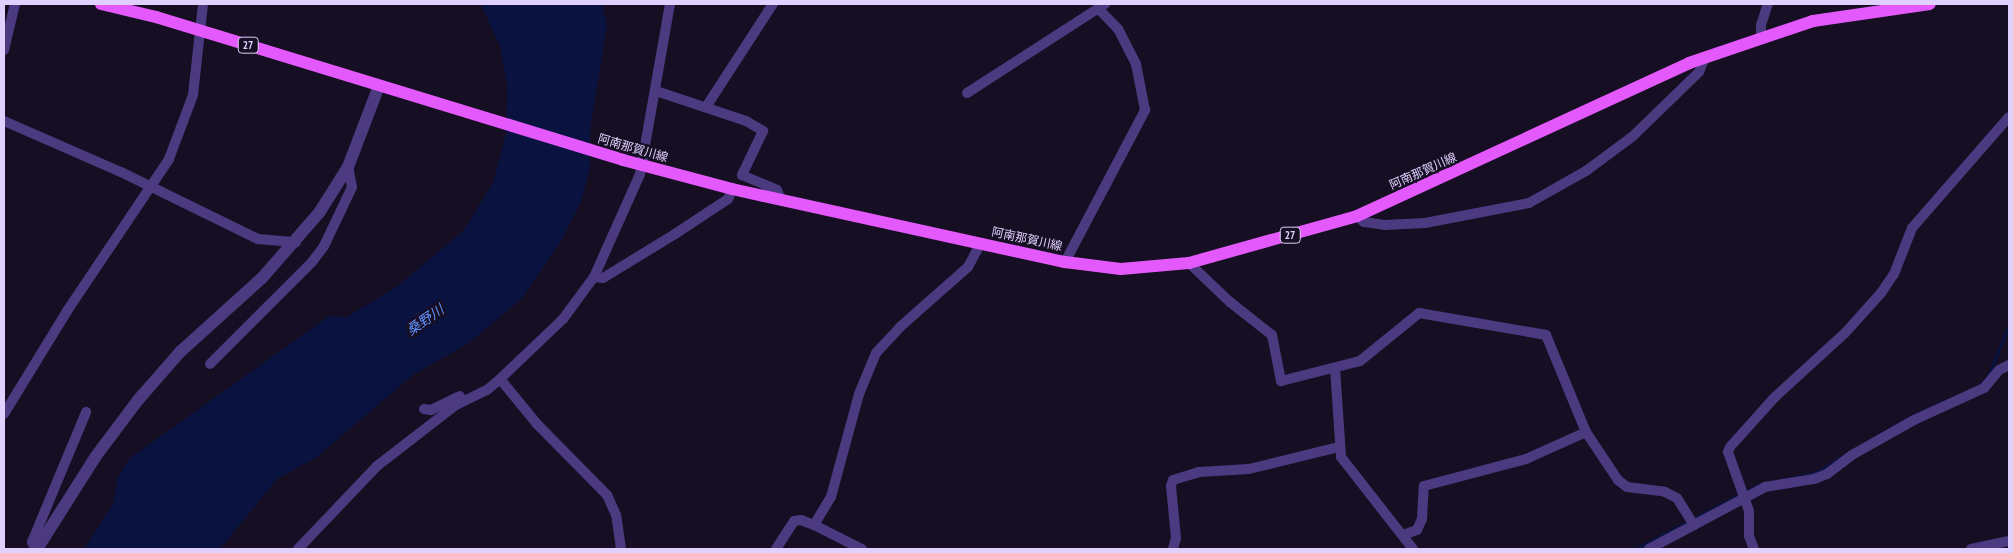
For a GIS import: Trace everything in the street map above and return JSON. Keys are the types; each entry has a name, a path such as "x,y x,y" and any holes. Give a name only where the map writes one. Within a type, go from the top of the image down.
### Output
{"main road":[{"name":"阿南那賀川線","path":"101,4 201,31 623,160 732,190 1065,262 1121,269 1189,263 1357,216 1705,57 1813,21 1930,4"}],"street":[{"path":"4,50 15,4"},
{"path":"5,410 67,311 153,187 170,159 193,95 203,4"},
{"path":"298,549 378,466 456,405 487,390 500,379 563,319 594,277 632,196 642,165 670,4"},
{"path":"706,106 773,4"},
{"path":"1761,37 1761,25 1768,4"},
{"path":"967,93 1102,6 1118,30 1136,64 1145,110 1065,262"},
{"path":"1357,216 1364,222 1385,225 1425,224 1529,203 1586,171 1632,137 1699,72 1705,57"},
{"path":"33,548 96,456 138,400 180,352 296,242 348,167 379,86"},
{"path":"656,91 706,106 763,131 742,175 777,190 780,200"},
{"path":"1754,549 1749,536 1748,511 1728,452 1730,446 1774,398 1845,333 1881,293 1894,274 1912,228 2009,117"},
{"path":"4,121 153,187 258,239 296,242"},
{"path":"210,364 312,262 324,246 352,187 348,167"},
{"path":"594,277 603,278 661,243 728,199 732,190"},
{"path":"814,525 837,482 859,394 876,353 900,327 968,267 980,244"},
{"path":"1189,263 1230,302 1272,335 1281,381 1335,368 1372,355 1412,315 1419,313 1466,324 1539,334 1551,341 1586,432 1618,480 1627,487 1665,492 1677,498 1692,520"},
{"path":"1649,549 1692,520 1742,495 1765,487 1814,480 1827,474 1852,455 1914,420 1984,388 2000,370 2009,365"},
{"path":"1335,368 1341,457 1413,549"},
{"path":"424,409 431,410 500,379"},
{"path":"500,379 537,424 607,495 616,514 621,549"},
{"path":"33,548 86,412"},
{"path":"1403,535 1417,530 1422,519 1424,486 1526,459 1586,432"},
{"path":"1173,549 1176,538 1170,486 1173,480 1199,472 1248,469 1339,448"},
{"path":"776,549 794,521 800,520 862,549"},
{"path":"1971,549 2009,541"}],"water":[{"name":"桑野川","path":"481,4 602,4 607,25 590,130 590,168 581,202 560,243 522,298 469,343 413,375 317,457 277,479 220,549 84,549 113,504 118,477 130,458 329,316 347,317 399,285 463,231 493,183 506,134 507,84 500,47"}],"waterway":[{"path":"1976,387 1987,378 2009,325"},
{"path":"1635,549 1758,485 1814,473 1909,417 1946,400"}]}
